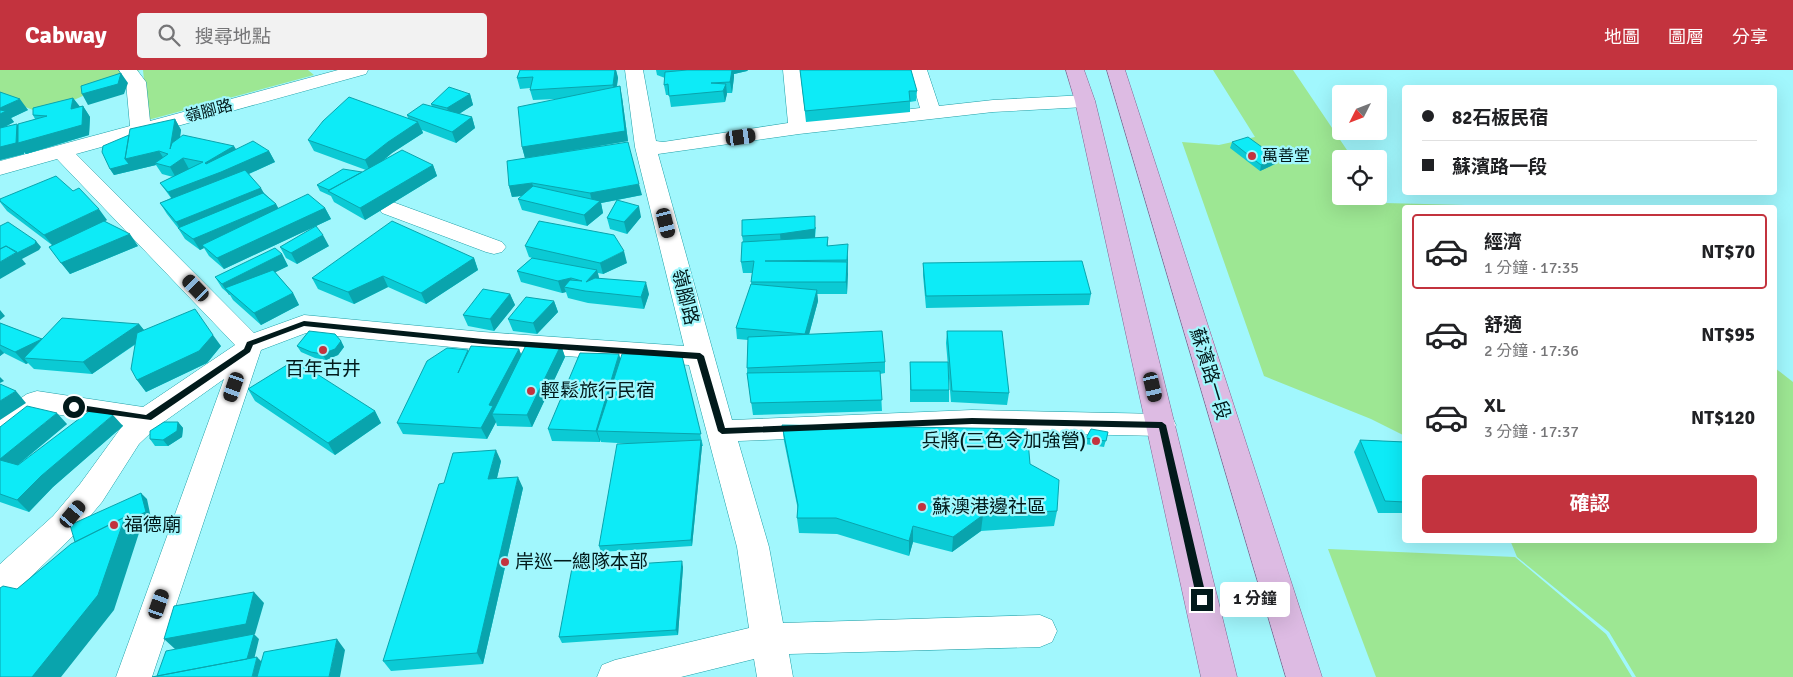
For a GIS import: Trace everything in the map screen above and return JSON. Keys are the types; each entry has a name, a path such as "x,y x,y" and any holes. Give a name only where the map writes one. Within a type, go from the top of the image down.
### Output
{"main road":[{"path":"1075,70 1085,101 1220,677"},
{"name":"蘇濱路一段","path":"1116,70 1304,677"}],"street":[{"path":"128,70 136,82 141,129"},
{"name":"嶺腳路","path":"0,168 359,70"},
{"name":"嶺腳路","path":"634,70 646,147 700,356 753,547 775,677"},
{"path":"792,70 799,128"},
{"path":"918,70 932,114"},
{"path":"646,147 663,148 799,128 993,106 1085,101"},
{"path":"61,151 248,347"},
{"path":"390,208 494,247"},
{"path":"0,585 64,525 91,493 129,436 148,418 248,347 304,324 483,341 700,356"},
{"path":"134,677 248,347"},
{"path":"0,426 37,401 148,418"},
{"path":"722,431 972,421 1162,425"},
{"path":"615,677 769,639 1040,631"}],"green space":[{"path":"0,70 140,70 43,114 0,97"},
{"path":"143,70 308,70 314,75 148,120"},
{"path":"1213,70 1293,70 1332,128 1332,140 1340,140 1347,150 1332,150 1332,205 1387,205 1387,203 1465,205 1402,205 1402,434 1371,419 1264,376 1182,142 1219,145 1255,137"},
{"path":"1777,370 1793,382 1793,677 1636,677 1609,632 1517,557 1511,543 1777,543"},
{"path":"1328,549 1515,557 1606,634 1632,677 1376,677"}],"building":[{"path":"520,70 615,70 613,85 530,90 533,77 517,78"},
{"path":"732,70 730,82 711,83 726,84 723,91 669,96 668,84 664,85 665,72"},
{"path":"800,70 911,70 917,91 909,91 910,101 805,111"},
{"path":"121,73 118,84 82,94 81,86"},
{"path":"620,86 625,131 522,147 518,107"},
{"path":"449,87 470,94 447,108 431,104"},
{"path":"0,92 20,99 0,108"},
{"path":"349,97 418,122 365,160 308,140 323,121"},
{"path":"73,98 71,109 83,106 82,125 18,143 18,124 47,116 33,115 33,108"},
{"path":"423,104 472,117 452,132 407,115"},
{"path":"175,119 170,149 172,143 183,135 234,146 206,164 253,141 269,151 168,192 160,183 203,162 183,158 170,167 155,163 168,154 159,151 125,159 130,129"},
{"path":"17,124 16,143 0,147 0,128"},
{"path":"129,135 125,159 129,164 110,169 102,152 103,146"},
{"path":"1248,137 1277,158 1261,165 1232,142"},
{"path":"628,142 639,184 590,193 532,183 509,186 507,161"},
{"path":"402,150 433,165 360,208 328,191"},
{"path":"343,169 362,172 329,190 317,185"},
{"path":"245,170 261,188 176,222 160,203"},
{"path":"56,176 73,191 79,188 99,209 44,235 0,201 0,199"},
{"path":"533,186 600,201 584,215 518,199"},
{"path":"263,193 276,204 193,239 178,228"},
{"path":"308,194 325,208 217,258 202,245"},
{"path":"617,200 639,206 624,222 607,218"},
{"path":"815,216 815,229 780,234 742,236 742,220"},
{"path":"104,221 130,234 61,263 49,247"},
{"path":"392,221 474,258 421,293 383,276 348,292 312,278"},
{"path":"539,221 614,235 624,251 600,263 525,246"},
{"path":"8,222 36,241 35,244 17,253 6,246 0,249 0,226"},
{"path":"316,226 323,235 291,253 280,247"},
{"path":"828,237 827,246 848,244 847,260 765,261 847,262 846,282 751,282 754,261 741,262 742,242"},
{"path":"6,246 17,252 0,262 0,249"},
{"path":"275,248 282,254 222,284 215,277"},
{"path":"532,258 597,270 586,282 595,278 646,282 641,297 564,287 570,280 582,281 571,278 558,281 517,271"},
{"path":"1082,261 1091,294 926,296 923,263"},
{"path":"273,270 293,293 254,313 225,288"},
{"path":"751,284 817,290 805,334 736,328"},
{"path":"483,289 510,294 490,319 463,315"},
{"path":"526,297 554,301 533,323 508,319"},
{"path":"195,309 213,335 199,351 137,380 131,369 137,333"},
{"path":"62,318 139,324 83,362 24,358"},
{"path":"0,323 42,339 15,352 0,345"},
{"name":"百年古井","path":"309,331 335,334 341,341 335,349 322,354 311,352 297,346"},
{"path":"882,331 885,362 747,368 748,337"},
{"path":"947,331 1002,331 1009,393 952,391"},
{"path":"527,343 561,345 527,415 492,414"},
{"path":"471,346 519,349 489,405 493,406 481,428 397,423 427,361 447,348 468,350 458,373"},
{"path":"580,353 619,354 596,431 548,429"},
{"path":"622,354 682,356 701,434 597,431"},
{"path":"295,360 375,411 328,443 248,389"},
{"path":"910,362 948,362 949,390 911,390"},
{"path":"880,371 882,400 751,403 747,373"},
{"path":"0,384 16,391 0,401"},
{"path":"27,406 57,413 0,459 0,427"},
{"path":"92,409 113,415 41,476 17,500 0,494 0,460 18,465"},
{"path":"164,422 178,422 177,431 163,440 150,439 150,431"},
{"name":"蘇澳港邊社區","path":"782,425 1027,429 1030,464 1059,480 1057,511 983,515 953,537 913,526 909,541 836,518 797,518 798,505"},
{"path":"1091,429 1108,432 1106,441 1086,438"},
{"path":"701,440 691,540 599,546 617,444"},
{"path":"1360,440 1402,442 1402,502 1385,501"},
{"path":"496,450 488,479 518,477 477,653 383,661 439,484 444,483 453,453"},
{"path":"141,493 146,512 127,520 125,517 75,542 70,525"},
{"path":"125,517 98,595 32,677 0,677 0,588 3,586 17,589 71,544"},
{"path":"682,561 676,630 559,637 572,568"},
{"path":"254,592 246,624 164,639 174,606"},
{"path":"254,634 247,659 157,676 166,651"},
{"path":"337,639 329,677 257,677 264,652"},
{"path":"257,657 252,677 152,677"}],"place":[{"name":"萬善堂","path":"1252,156"},
{"name":"百年古井","path":"323,350"},
{"name":"輕鬆旅行民宿","path":"531,391"},
{"name":"兵將(三色令加強營)","path":"1096,441"},
{"name":"蘇澳港邊社區","path":"922,507"},
{"name":"福德廟","path":"114,525"},
{"name":"岸巡一總隊本部","path":"505,562"}],"route":[{"path":"74,407 148,418 247,350 250,344 304,324 483,341 700,356 722,431 972,421 1162,425 1202,600"}]}
